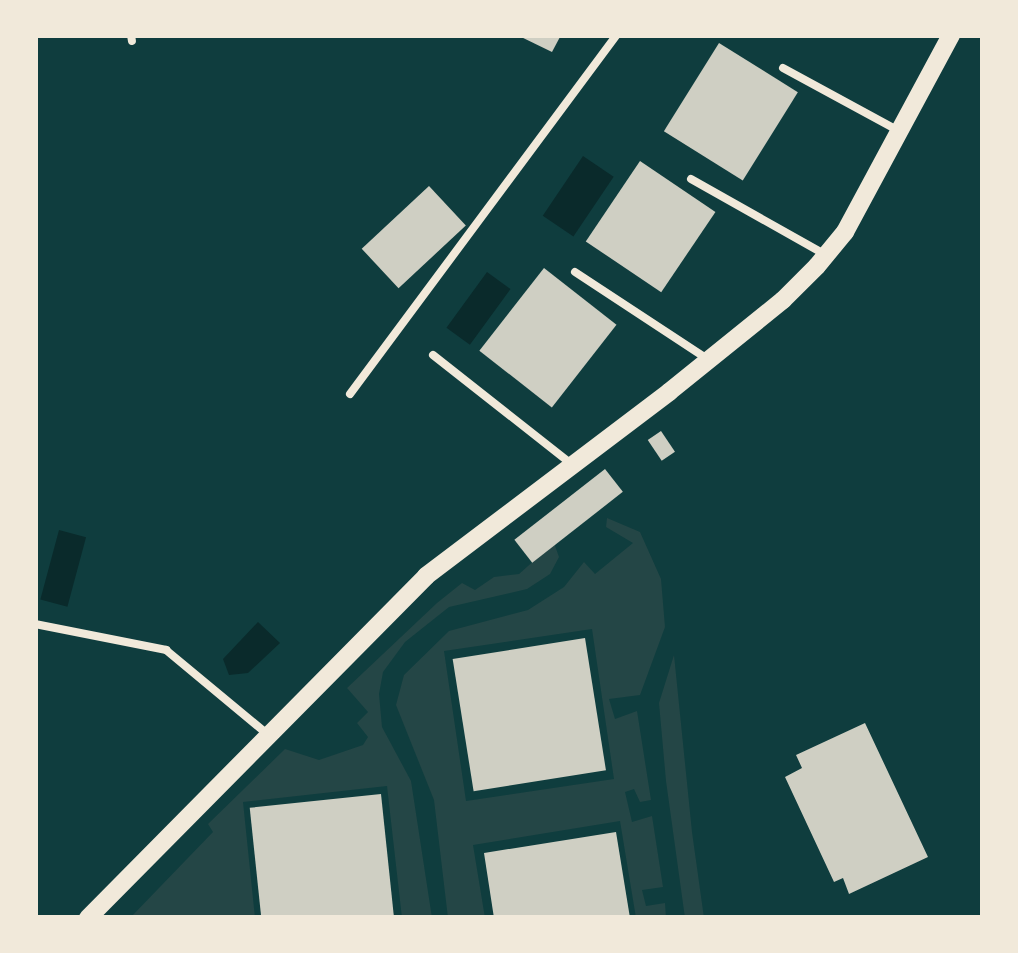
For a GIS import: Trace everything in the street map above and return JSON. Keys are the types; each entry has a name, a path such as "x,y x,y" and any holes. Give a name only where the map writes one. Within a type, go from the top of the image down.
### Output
{"street":[{"path":"88,918 426,576 783,300 846,232 951,35"}],"lane":[{"path":"350,394 617,35"},
{"path":"783,68 899,131"},
{"path":"691,180 826,255"},
{"path":"575,272 709,360"},
{"path":"433,355 574,464"},
{"path":"35,624 166,650 266,734"}],"shaded area":[{"path":"583,156 614,177 573,236 543,216"},
{"path":"487,272 510,289 470,345 446,328"},
{"path":"607,518 640,532 661,579 665,627 640,695 609,699 615,719 637,711 651,800 640,802 634,789 625,792 632,822 652,816 663,887 642,890 646,906 665,903 666,918 636,918 620,821 473,845 485,918 448,918 434,800 396,705 404,675 449,631 528,610 564,587 584,562 595,574 633,543 606,527","holes":["592,629 614,779 466,801 444,651"]},
{"path":"59,530 86,537 67,607 40,600"},
{"path":"554,543 559,557 550,574 527,589 449,607 405,642 383,672 379,694 382,727 411,781 432,918 402,918 387,786 243,802 255,918 130,918 213,832 208,824 285,749 319,760 363,745 368,737 357,723 368,712 347,688 437,603 462,583 475,590 494,577 519,574"},
{"path":"258,622 280,643 248,673 229,675 223,659"},
{"path":"674,655 704,918 685,918 666,781 659,703"}],"building":[{"path":"517,35 561,35 552,52"},
{"path":"719,43 798,92 743,180 664,131"},
{"path":"640,161 715,212 661,292 586,241"},
{"path":"429,186 466,225 399,288 362,249"},
{"path":"544,268 616,325 552,407 479,351"},
{"path":"661,431 675,452 662,461 648,440"},
{"path":"605,469 623,492 532,563 514,540"},
{"path":"585,638 606,770 474,791 453,659"},
{"path":"865,723 928,857 849,894 843,878 834,882 785,777 802,768 796,755"},
{"path":"381,794 394,918 261,918 250,808"},
{"path":"616,832 630,918 494,918 484,853"}]}
